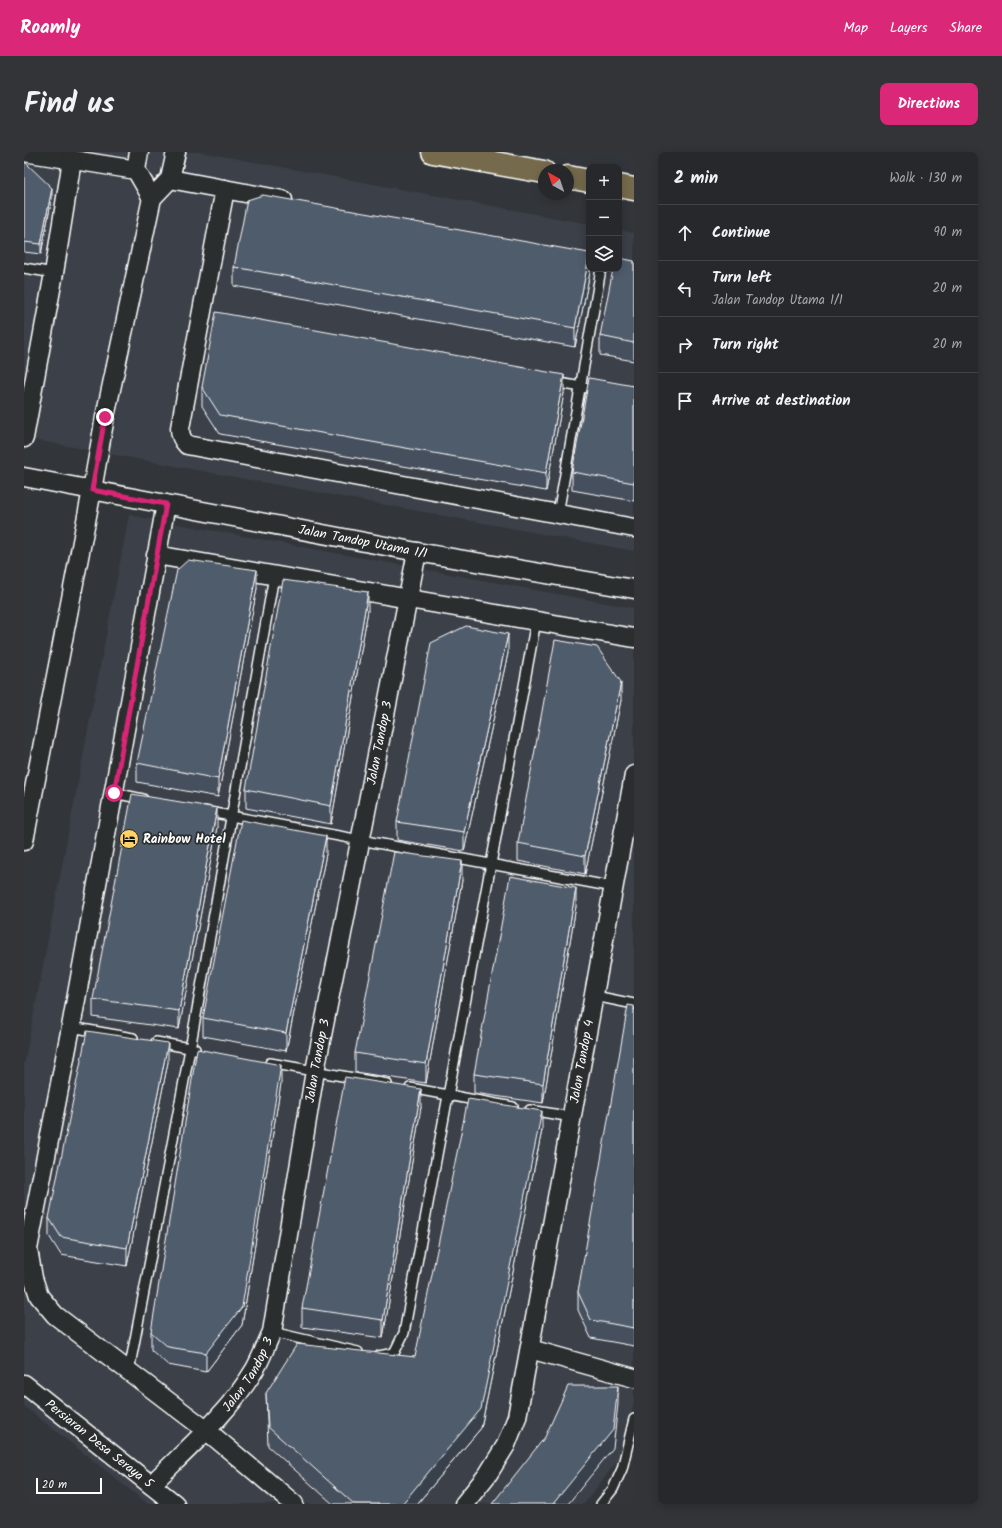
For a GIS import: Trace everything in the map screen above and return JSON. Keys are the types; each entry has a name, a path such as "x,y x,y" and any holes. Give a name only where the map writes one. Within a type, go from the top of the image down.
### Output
{"main road":[{"path":"433,152 538,171"},
{"path":"574,178 586,180"},
{"path":"622,187 634,189"}],"street":[{"path":"24,152 136,170"},
{"path":"138,152 136,170 152,198"},
{"path":"24,841 28,791 152,198 170,179 176,152"},
{"path":"24,438 27,403 54,273 72,160"},
{"path":"170,179 303,203"},
{"path":"225,189 205,319 180,428 180,435 187,445 634,528"},
{"name":"Jalan Tandop Utama 1/1","path":"24,477 418,552 634,589"},
{"path":"166,504 71,1027 28,1249 33,1278 39,1296 55,1315 206,1430 294,1504"},
{"name":"Jalan Tandop 3","path":"151,1485 206,1430 236,1397 256,1368 272,1332 315,1071 418,552"},
{"path":"156,555 634,638"},
{"name":"Jalan Tandop 4","path":"464,1504 488,1474 506,1445 517,1417 634,775"},
{"path":"530,1349 634,1378"},
{"name":"Persiaran Desa Seraya 5","path":"24,1384 175,1504"}],"lane":[{"path":"24,268 54,273"},
{"path":"558,514 600,272"},
{"path":"542,380 611,392"},
{"path":"128,1371 190,1049 274,576"},
{"path":"272,1332 377,1356 394,1353 404,1333 536,621"},
{"path":"114,793 151,800"},
{"path":"195,809 614,887"},
{"path":"594,996 634,1004"},
{"path":"71,1027 206,1051"},
{"path":"260,1061 572,1117"},
{"path":"601,1504 613,1490 622,1469 634,1419"}],"shaded area":[{"path":"24,152 200,152 586,223 586,272 622,272 622,231 634,233 634,551 24,438"},
{"path":"129,515 634,608 634,1402 623,1454 584,1504 148,1504 24,1406 24,1065"}],"building":[{"path":"24,162 52,188 41,244 24,242"},
{"path":"263,195 586,252 586,272 575,328 234,267 247,200"},
{"path":"622,259 634,261 634,343 600,336 612,272 622,272"},
{"path":"216,312 564,375 546,473 220,415 202,387"},
{"path":"589,378 634,386 634,483 572,472"},
{"path":"188,560 257,570 218,779 137,763 177,570"},
{"path":"283,580 368,592 331,806 246,789"},
{"path":"466,626 508,634 464,832 397,822 431,643"},
{"path":"555,640 597,647 621,682 585,856 518,843"},
{"path":"132,794 217,808 179,1011 93,999"},
{"path":"241,820 326,836 286,1033 203,1018"},
{"path":"394,852 462,861 426,1064 355,1053"},
{"path":"510,876 576,888 543,1084 474,1074"},
{"path":"628,1005 634,1006 634,1328 591,1320 578,1292"},
{"path":"87,1031 168,1043 127,1248 61,1237 49,1218"},
{"path":"197,1049 281,1065 242,1307 206,1353 168,1347 151,1332"},
{"path":"345,1077 421,1089 383,1320 302,1308"},
{"path":"468,1099 542,1111 481,1409 402,1504 354,1504 268,1427 266,1393 297,1344 415,1357"},
{"path":"568,1386 618,1386 613,1430 553,1504 492,1504 545,1437"}],"place":[{"name":"Rainbow Hotel","path":"129,839"}],"route":[{"path":"105,417 92,490 166,504 114,793"}]}
